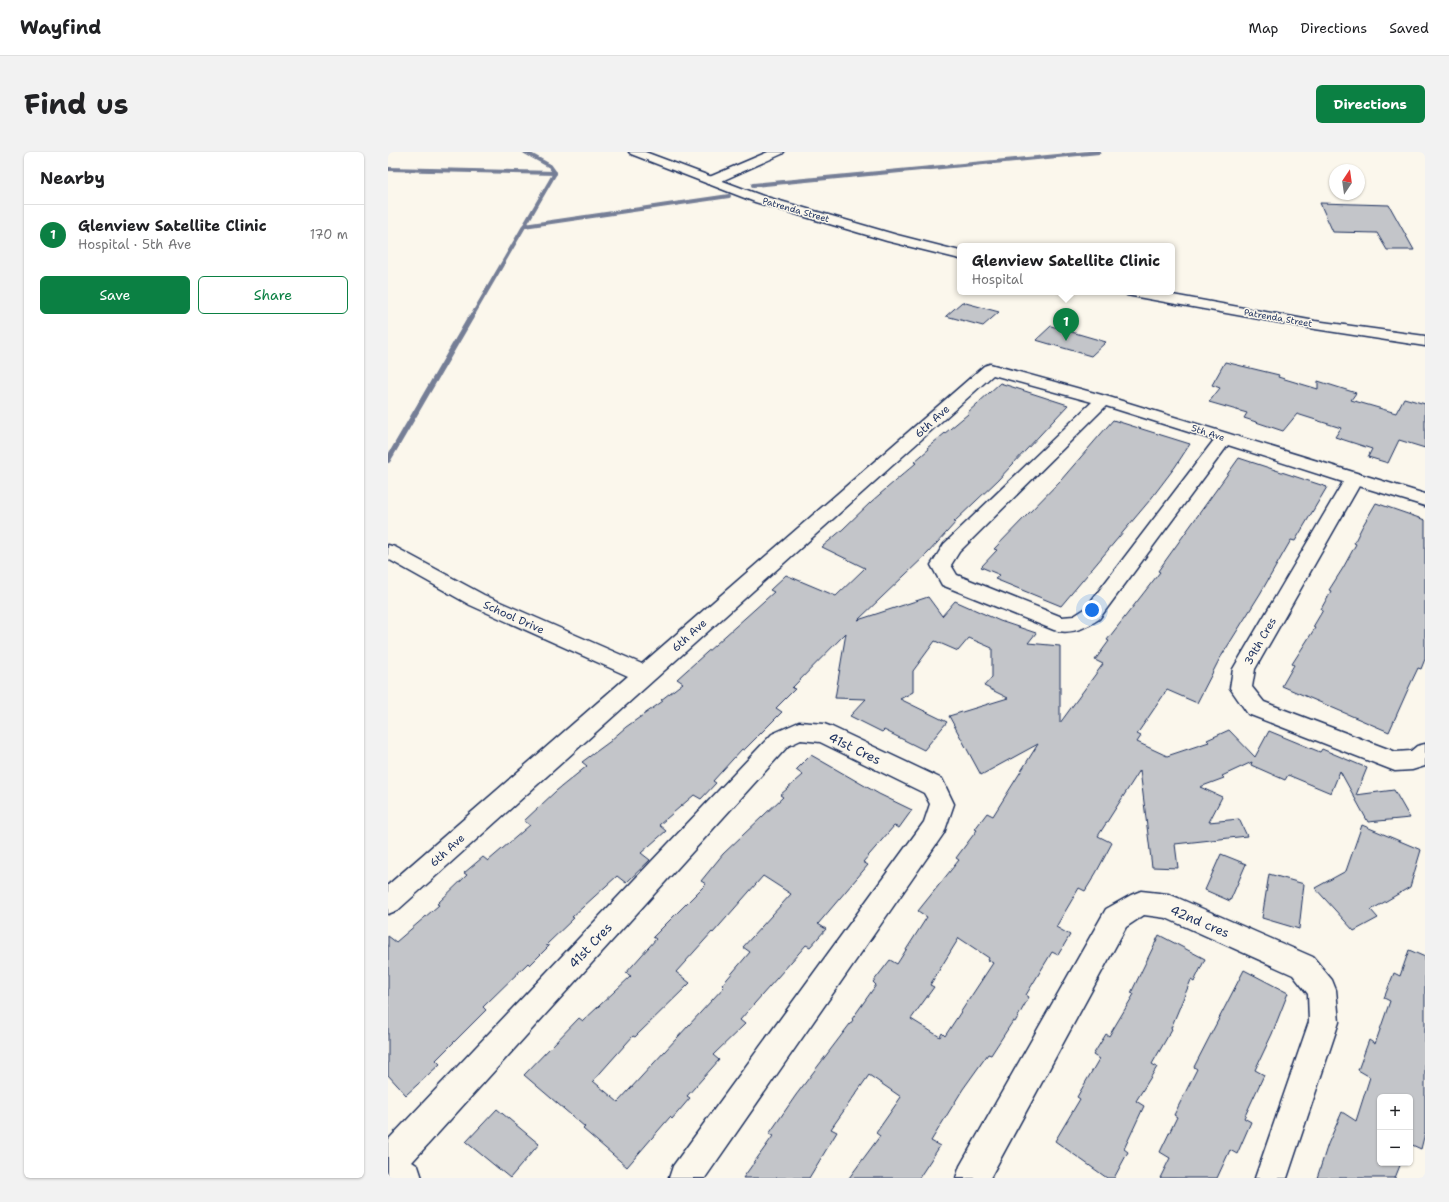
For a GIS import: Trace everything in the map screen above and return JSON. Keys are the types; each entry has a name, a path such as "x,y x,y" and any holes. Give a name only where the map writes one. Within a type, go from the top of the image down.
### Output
{"street":[{"name":"Patrenda Street","path":"635,152 759,199 892,238 957,254"},
{"path":"711,181 778,152"},
{"name":"Patrenda Street","path":"1149,295 1315,325 1425,341"},
{"name":"5th Ave","path":"990,369 1103,400 1354,480 1425,500"},
{"name":"6th Ave","path":"388,902 990,369"},
{"path":"1103,400 951,548 941,565 949,580 1061,625 1080,622 1092,614 1224,439"},
{"name":"39th Cres","path":"1354,480 1244,669 1241,688 1256,708 1395,762 1411,761 1422,757 1425,753"},
{"name":"School Drive","path":"388,551 478,600 645,675"},
{"name":"41st Cres","path":"394,1168 780,740 799,731 824,732 932,786 942,804 935,826 685,1178"},
{"name":"42nd cres","path":"972,1178 1116,918 1142,903 1168,906 1303,966 1322,990 1324,1022 1271,1178"}],"building":[{"path":"1320,203 1389,205 1414,250 1387,250 1377,233 1333,232"},
{"path":"962,302 999,312 983,326 946,316"},
{"path":"1051,326 1106,342 1091,356 1036,340"},
{"path":"1225,362 1279,375 1278,377 1318,389 1318,381 1356,393 1351,400 1396,413 1404,398 1425,404 1425,448 1399,440 1388,463 1368,457 1372,449 1335,437 1341,428 1297,414 1283,431 1244,418 1247,413 1209,402 1220,388 1212,385"},
{"path":"1000,383 1068,405 998,480 954,522 956,522 928,553 858,620 928,597 942,616 955,601 1000,621 1036,633 1028,643 1060,646 1060,723 1103,664 1095,660 1109,641 1107,640 1160,572 1158,571 1239,458 1327,487 1295,541 1291,540 1260,594 1219,660 1197,703 1167,690 1137,734 1141,736 1137,742 1167,756 1209,742 1207,740 1229,730 1255,757 1269,731 1320,752 1322,749 1367,768 1356,795 1394,790 1410,818 1368,822 1340,771 1331,793 1288,775 1285,780 1251,765 1252,762 1222,776 1224,778 1200,787 1222,797 1209,822 1239,819 1247,836 1175,844 1178,868 1152,867 1140,770 1098,836 1112,843 1096,873 1085,891 1079,888 1056,927 1070,935 1058,955 1052,952 1026,995 1029,997 1015,1022 1013,1021 991,1055 988,1054 963,1089 931,1141 940,1146 919,1178 849,1178 880,1136 876,1133 901,1097 869,1075 831,1129 837,1132 809,1178 743,1178 773,1136 769,1134 796,1095 853,1020 852,1019 876,985 873,982 890,960 897,964 927,917 918,911 959,860 956,858 977,830 975,829 987,813 993,816 1038,744 981,775 949,716 1008,698 984,686 992,677 992,648 969,638 958,651 935,641 913,671 913,692 900,699 947,722 924,750 884,730 882,732 850,716 866,699 835,698 846,633 792,688 795,689 776,708 782,712 744,750 742,749 713,781 716,783 701,799 694,795 659,825 666,831 641,853 650,860 626,883 617,876 572,917 574,918 546,945 549,946 530,965 528,963 483,1007 486,1010 436,1060 440,1064 406,1095 388,1075 388,936 396,942 439,905 437,904 467,875 464,873 483,857 488,861 530,825 524,821 556,791 587,766 582,762 612,740 626,727 663,701 661,700 683,683 677,679 774,592 770,590 786,575 836,596 865,568 822,547 916,463 914,462 929,449 927,448 968,414 967,413","holes":["959,938 989,958 988,960 993,963 945,1036 942,1033 940,1037 911,1019 934,987 930,985"]},
{"path":"1113,420 1190,444 1150,500 1061,606 995,579 1000,575 981,567 997,550 994,549 1061,480"},
{"path":"1376,503 1425,520 1425,659 1421,669 1418,668 1389,732 1282,686 1294,665 1292,664 1315,628 1313,627 1323,610 1321,609 1331,591 1329,590 1356,544 1354,543"},
{"path":"811,755 879,794 912,810 899,828 894,826 863,862 868,865 818,924 826,929 810,947 806,945 740,1020 745,1024 713,1055 719,1060 687,1096 690,1098 672,1119 670,1117 627,1167 583,1129 585,1127 524,1075 579,1018 583,1021 631,976 626,973 656,939 653,937 706,884 701,881 723,854 783,797 780,795 803,775 796,770","holes":["763,876 791,894 743,947 750,952 722,985 724,987 618,1102 593,1081 633,1036 635,1037 690,983 676,972 712,932 713,933"]},
{"path":"1362,825 1421,850 1410,887 1371,910 1378,918 1354,931 1315,888 1346,871"},
{"path":"1221,854 1246,864 1230,901 1205,890"},
{"path":"1269,874 1304,884 1299,929 1262,918"},
{"path":"1159,935 1205,959 1194,982 1191,980 1171,1028 1172,1029 1152,1064 1157,1067 1136,1101 1144,1106 1124,1149 1128,1152 1114,1178 1107,1178 1055,1141 1080,1099 1077,1097 1099,1059 1093,1055 1106,1034 1109,1036 1134,994 1131,993"},
{"path":"1409,950 1425,957 1425,1133 1421,1149 1413,1145 1413,1094 1377,1094 1377,1166 1400,1166 1395,1178 1317,1178 1328,1144 1342,1112 1356,1121 1370,1077 1358,1070 1369,1040 1375,1044 1390,1001 1384,998 1394,973 1400,976"},
{"path":"1244,970 1288,993 1272,1034 1255,1070 1264,1075 1244,1118 1251,1122 1237,1154 1230,1150 1217,1178 1160,1178 1170,1158 1160,1152 1177,1117 1174,1115 1197,1069 1194,1067"},
{"path":"497,1109 539,1144 510,1178 466,1142"}],"waterway":[{"path":"525,152 550,166 555,173"},
{"path":"753,185 1099,152"},
{"path":"388,169 555,173"},
{"path":"524,226 555,173"},
{"path":"524,226 729,196"},
{"path":"471,318 524,226"},
{"path":"388,460 471,317"}],"place":[{"name":"Glenview Satellite Clinic","path":"1066,341"}]}
